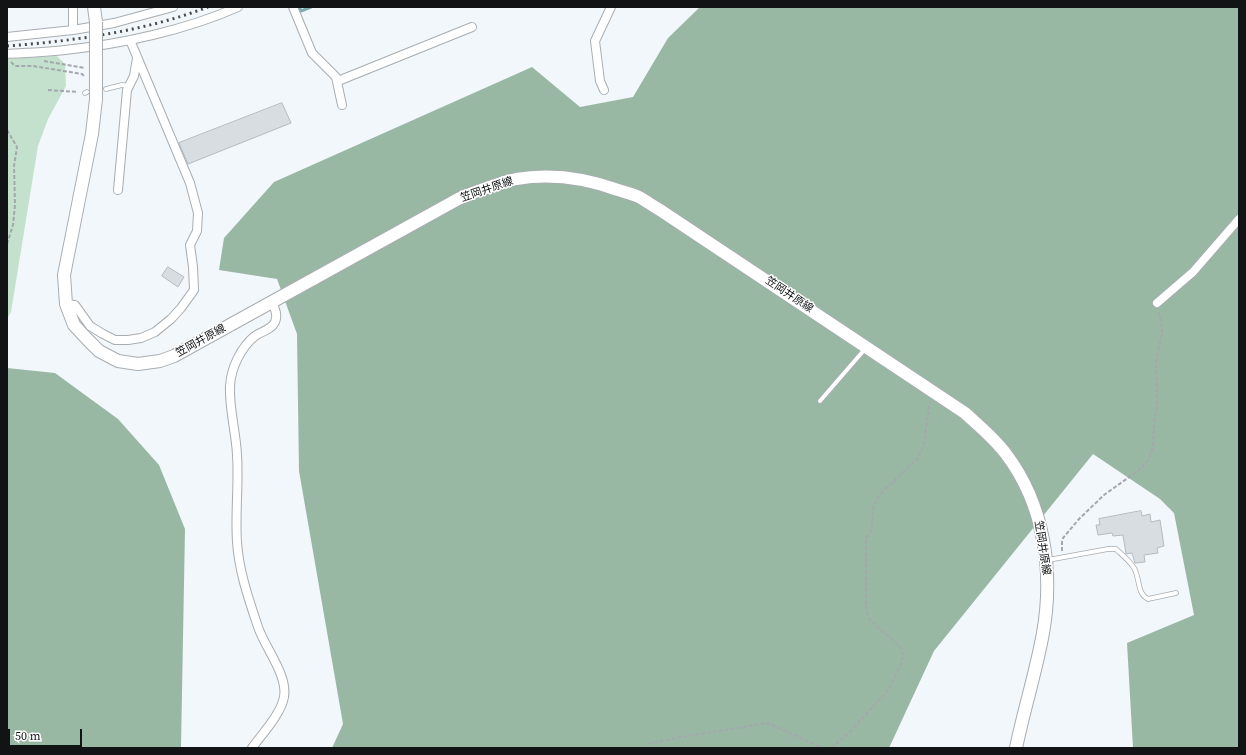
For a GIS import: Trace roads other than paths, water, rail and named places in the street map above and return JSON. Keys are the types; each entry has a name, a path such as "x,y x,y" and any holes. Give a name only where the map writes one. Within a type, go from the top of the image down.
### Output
{"main road":[{"name":"笠岡井原線","path":"94,7 96,22 96,99 92,134 64,275 66,304 74,325 99,351 118,360 138,364 160,361 174,356 460,198 490,186 515,179 561,177 582,179 637,196 965,413 988,434 1005,453 1020,475 1031,498 1041,528 1047,583 1046,612 1043,632 1036,668 1016,748"}],"street":[{"path":"73,7 73,30"},
{"path":"7,37 73,30 114,23 173,7"},
{"path":"7,54 65,50 130,40 192,23 238,7"},
{"path":"293,7 312,53 333,73 338,81 342,105"},
{"path":"604,90 600,81 595,41 611,7"},
{"path":"338,81 472,27"},
{"path":"66,304 75,305 90,326 103,334 115,340 128,340 141,338 155,332 171,319 194,290 190,245 197,231 198,212 190,183 130,40"},
{"path":"118,190 127,90 134,76 137,58"},
{"path":"1157,303 1193,272 1239,219"},
{"path":"252,748 280,708 284,697 284,686 281,676 259,629 239,562 237,542 238,454 230,388 231,375 244,348 255,336 270,328 275,322 277,316 276,309 272,302"}],"lane":[{"path":"106,89 122,85 129,86"},
{"path":"820,401 866,347"},
{"path":"1045,556 1116,549 1135,570 1144,598 1148,599 1176,593"}],"waterway":[{"path":"299,7 301,11 311,7"}],"railway":[{"path":"7,46 84,38 135,29 160,23 208,7"}]}
